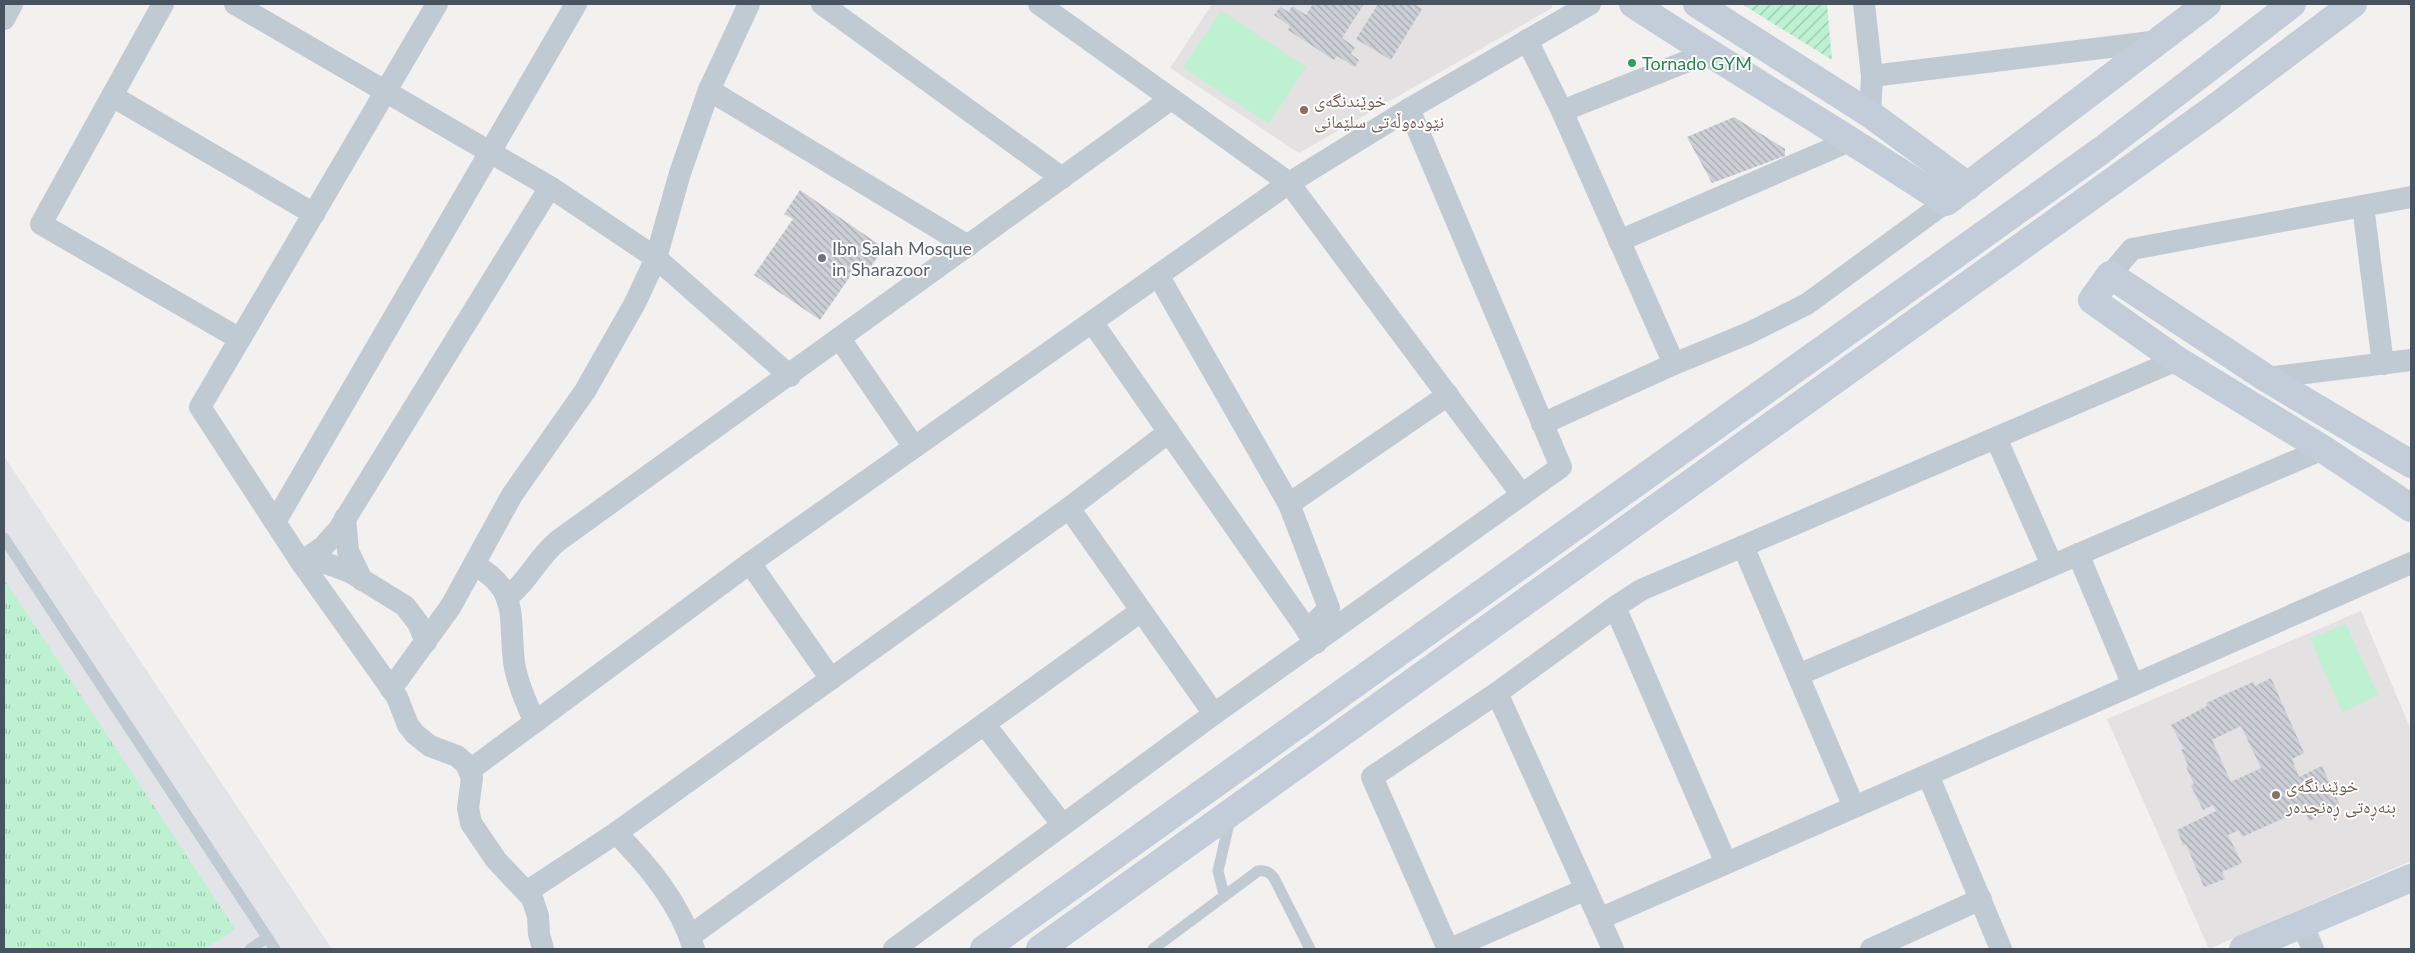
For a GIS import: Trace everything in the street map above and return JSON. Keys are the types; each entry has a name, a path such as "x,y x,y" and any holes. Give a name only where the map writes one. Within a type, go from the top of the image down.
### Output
{"main road":[{"path":"1633,4 1708,53 1852,140 1946,202 2207,4"},
{"path":"1697,4 1870,114 1968,186"},
{"path":"984,949 2094,156 2292,4"},
{"path":"1040,949 2188,127 2352,4"},
{"path":"1852,140 1870,114"},
{"path":"2411,464 2266,378 2110,275 2092,300 2177,360 2323,449 2411,508"},
{"path":"2243,949 2411,878"}],"street":[{"path":"4,19 12,4"},
{"path":"163,4 41,224 240,339"},
{"path":"235,4 550,187 656,258 790,376"},
{"path":"436,4 200,407 275,522 305,559 391,689 414,734 430,746 462,760 470,770 472,785 468,808 471,823 496,860 528,891 536,906 542,949"},
{"path":"275,522 576,4"},
{"path":"391,689 450,606 512,495 585,391 611,348 656,258 680,173 709,90 749,4"},
{"path":"822,4 1062,178"},
{"path":"1039,4 1289,183 1522,495"},
{"path":"470,770 750,563 1289,183 1409,109 1590,4"},
{"path":"1864,4 1872,76 1870,114"},
{"path":"1527,40 1562,111 1674,364"},
{"path":"1872,76 2159,40"},
{"path":"1562,111 1708,53"},
{"path":"709,90 968,246"},
{"path":"112,96 314,214"},
{"path":"507,597 524,582 536,563 555,543 790,376 1171,99"},
{"path":"894,949 1214,714 1312,637 1561,468 1409,109"},
{"path":"1619,241 1852,140"},
{"path":"305,559 332,538 550,187"},
{"path":"2110,275 2132,249 2411,197"},
{"path":"1542,424 1674,364 1749,333 1807,304 1946,202"},
{"path":"2363,206 2383,364"},
{"path":"1158,275 1289,504 1329,608 1312,637"},
{"path":"1092,322 1312,637"},
{"path":"840,339 914,447"},
{"path":"1586,889 1449,949 1372,778 1497,693 1641,590 2177,360"},
{"path":"2266,378 2411,360"},
{"path":"1289,504 1448,395"},
{"path":"528,891 616,833 1068,508 1169,432"},
{"path":"1996,438 2052,565"},
{"path":"1798,675 2323,449"},
{"path":"1068,508 1214,714"},
{"path":"345,518 348,551 362,580"},
{"path":"1743,546 1854,807"},
{"path":"2078,554 2133,685"},
{"path":"305,559 337,566 405,606 418,623 426,642"},
{"path":"750,563 831,679"},
{"path":"1599,919 2411,563"},
{"path":"474,565 494,578 507,597 512,619 515,669 520,687 535,722"},
{"path":"405,606 428,609 450,606"},
{"path":"1615,607 1726,863"},
{"path":"616,833 661,884 692,943 1141,611"},
{"path":"1497,693 1613,949"},
{"path":"986,725 1062,824"},
{"path":"1928,775 2001,949"},
{"path":"1871,949 1981,899"},
{"path":"2302,924 2313,949"}],"lane":[{"path":"4,538 275,949"},
{"path":"1224,895 1218,871 1231,812"},
{"path":"1153,949 1258,871 1268,871 1274,878 1310,949"},
{"path":"250,949 267,938"}],"shaded area":[{"name":"خوێندنگەی نێوده‌وڵه‌تی سلێمانی","path":"1212,4 1552,4 1552,8 1299,153 1170,68"},
{"path":"4,456 133,650 332,949 4,949"},
{"name":"خوێندنگەی بنەڕەتی ڕەنجدەر","path":"2361,611 2411,730 2411,861 2209,949 2107,719"}],"green space":[{"path":"1742,4 1827,4 1832,60"},
{"path":"1221,11 1306,67 1269,124 1183,67"},
{"path":"4,579 235,929 205,949 4,949"},
{"path":"2346,624 2378,695 2342,712 2310,638"}],"building":[{"path":"1313,4 1364,4 1342,38 1355,47 1351,54 1359,60 1355,67 1337,56 1334,60 1288,30 1290,26 1274,15 1280,7 1289,12 1292,6 1306,15"},
{"path":"1378,4 1414,4 1422,9 1391,60 1356,39"},
{"path":"1734,117 1785,149 1785,156 1712,183 1687,137"},
{"name":"Ibn Salah Mosque in Sharazoor","path":"800,190 884,248 866,274 856,268 820,320 754,275 793,219 784,214"},
{"path":"2271,678 2304,753 2292,759 2299,777 2322,766 2341,808 2309,821 2304,809 2242,837 2239,830 2228,835 2242,863 2222,872 2225,879 2204,887 2186,844 2183,845 2177,830 2216,811 2213,805 2203,810 2191,786 2194,784 2181,750 2184,749 2171,725 2207,706 2206,703 2253,682 2255,686","holes":["2241,726 2261,768 2231,782 2212,740"]}],"place":[{"name":"Tornado GYM","path":"1632,63"},
{"name":"خوێندنگەی نێوده‌وڵه‌تی سلێمانی","path":"1304,110"},
{"name":"Ibn Salah Mosque in Sharazoor","path":"822,258"},
{"name":"خوێندنگەی بنەڕەتی ڕەنجدەر","path":"2276,795"}]}
